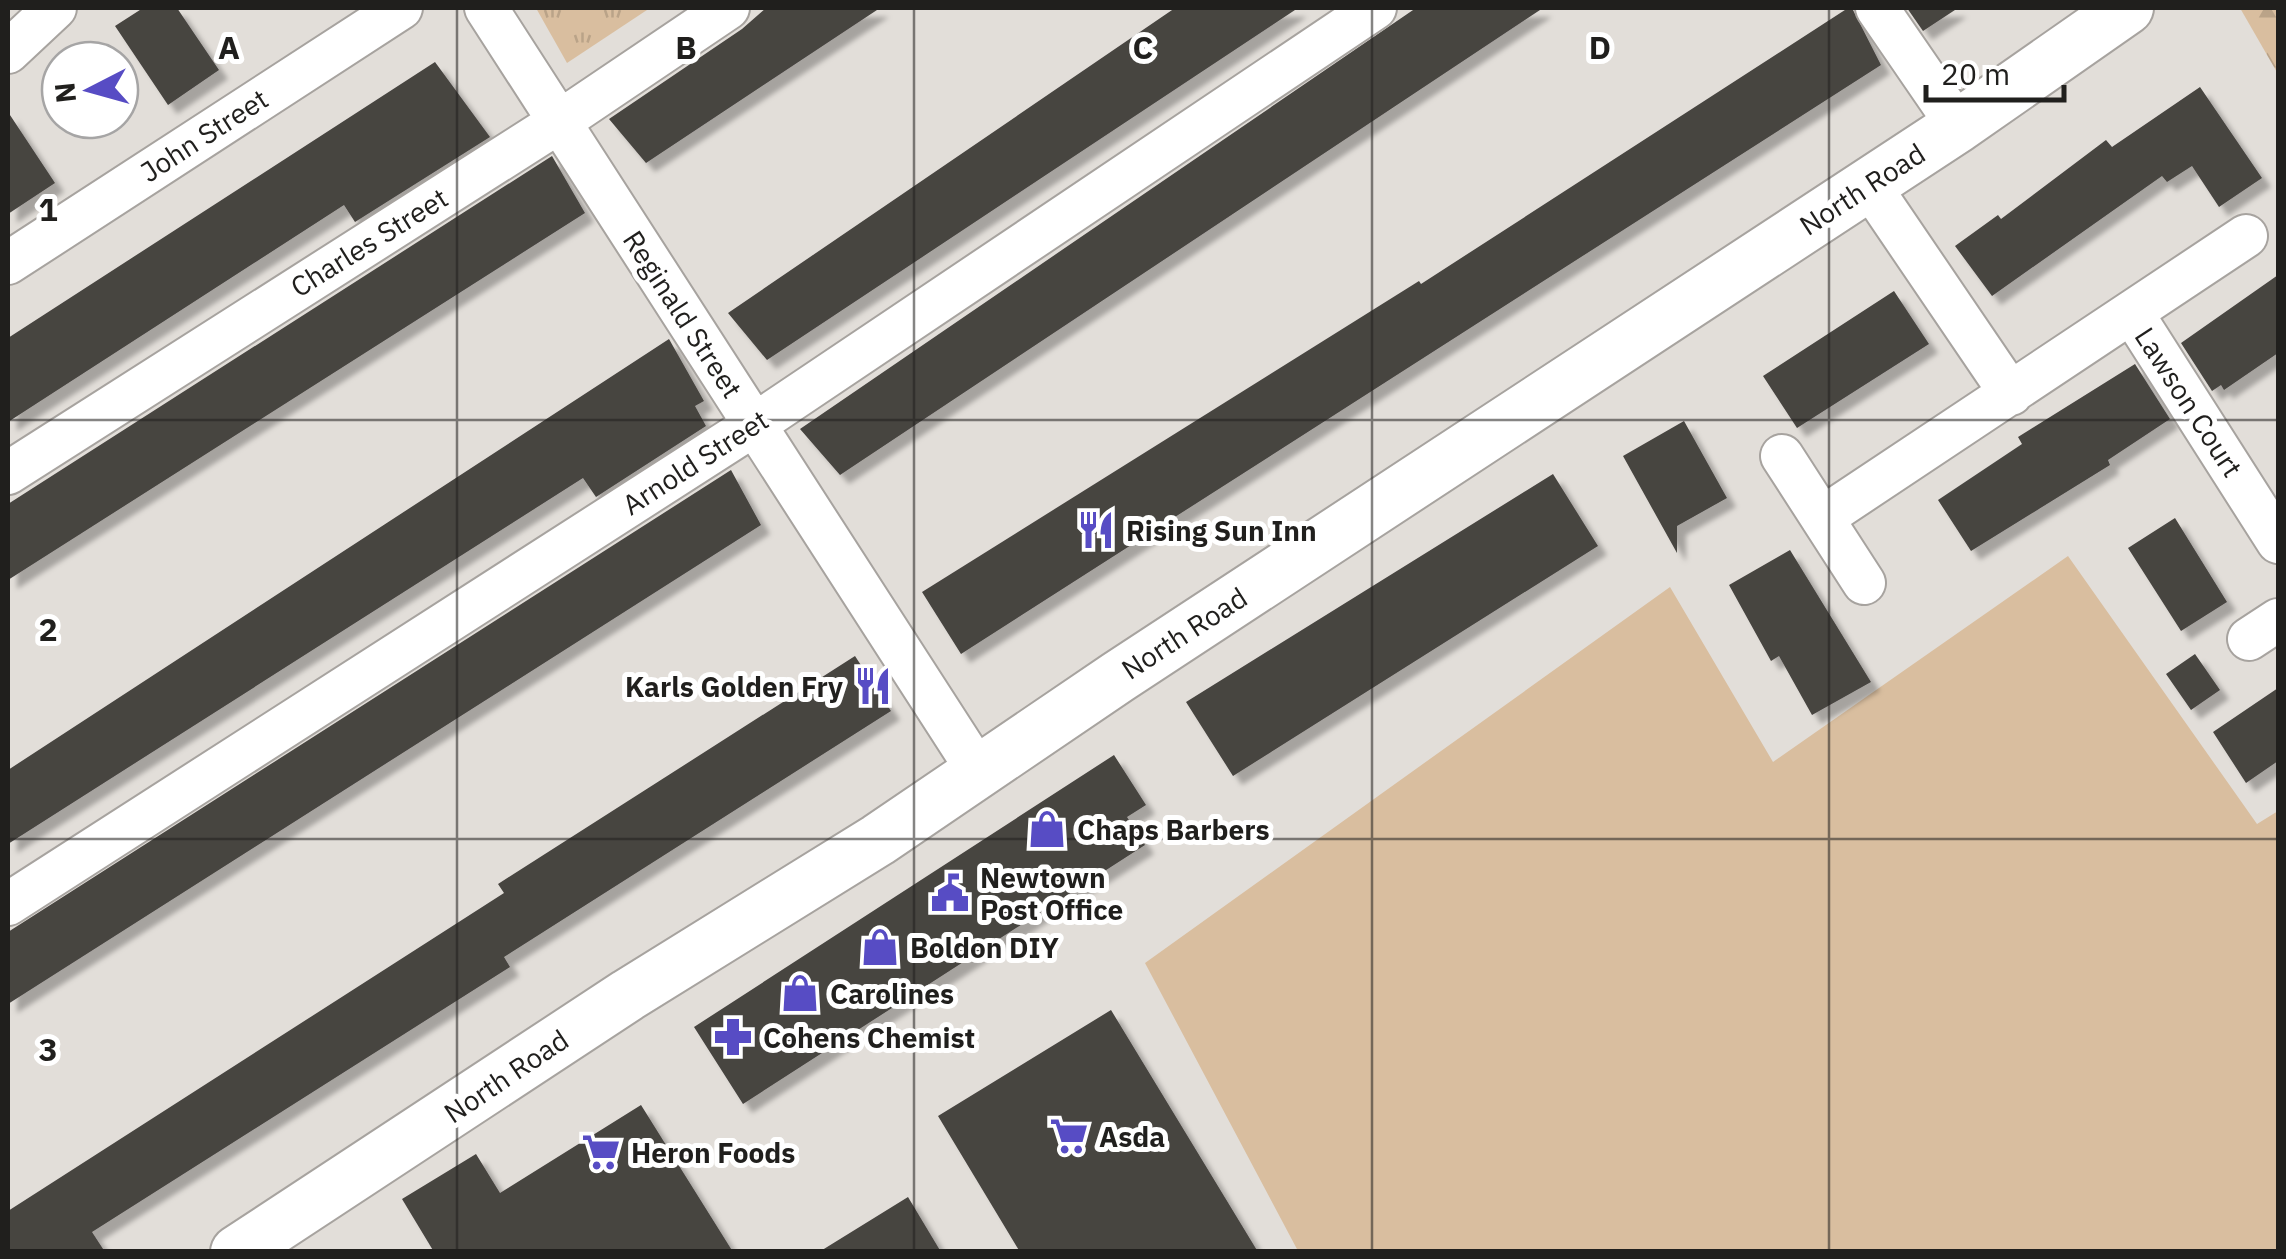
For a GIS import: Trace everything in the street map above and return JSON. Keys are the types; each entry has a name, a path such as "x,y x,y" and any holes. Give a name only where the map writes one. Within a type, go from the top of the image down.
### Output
{"street":[{"path":"8,52 55,8"},
{"name":"John Street","path":"8,263 401,8"},
{"name":"Reginald Street","path":"486,8 978,771"},
{"name":"Charles Street","path":"8,473 559,122 728,8"},
{"name":"Arnold Street","path":"8,904 754,425 1375,8"},
{"path":"1877,8 1958,126"},
{"name":"North Road","path":"237,1252 978,771 1958,126 2127,8"},
{"path":"1868,185 2011,394"},
{"name":"Lawson Court","path":"1822,518 2246,236"},
{"name":"Lawson Court","path":"2132,312 2278,542"},
{"path":"1782,456 1864,583"}],"green space":[{"path":"536,8 650,8 567,63"},
{"path":"2240,8 2278,8 2278,74"},
{"path":"2068,556 2257,824 2278,811 2278,1251 1298,1251 1145,963 1670,587 1773,762"}],"building":[{"path":"143,8 177,8 219,70 168,105 140,63 140,40 124,40 115,26"},
{"path":"766,8 880,8 646,163 609,119 742,29"},
{"path":"1175,8 1298,8 767,360 728,313"},
{"path":"1416,8 1543,8 840,475 800,429"},
{"path":"1852,8 1881,65 961,654 922,592 1419,281 1421,284"},
{"path":"1907,8 1958,8 1923,31"},
{"path":"435,62 490,137 355,222 344,205 8,422 8,338"},
{"path":"2200,87 2262,178 2219,207 2192,166 2167,182 2162,176 1992,296 1955,246 1998,215 2001,219 2106,140 2112,147"},
{"path":"8,112 55,183 8,214"},
{"path":"552,156 585,213 8,580 8,504"},
{"path":"2278,275 2278,353 2224,390 2221,385 2212,391 2181,343"},
{"path":"1894,291 1929,344 1797,428 1763,376"},
{"path":"669,339 704,401 695,406 706,426 596,497 583,478 8,844 8,770"},
{"path":"2135,364 2170,419 2108,460 2110,465 1971,551 1938,500 2022,444 2018,437"},
{"path":"1684,421 1727,498 1677,526 1677,553 1623,456"},
{"path":"731,470 761,525 8,1004 8,932"},
{"path":"1553,474 1598,546 1233,776 1186,702"},
{"path":"2175,518 2227,602 2181,631 2128,548"},
{"path":"1790,550 1871,682 1812,715 1779,656 1771,661 1729,585"},
{"path":"2195,654 2220,690 2191,710 2166,674"},
{"path":"855,656 891,711 504,957 510,967 92,1232 105,1252 8,1252 8,1211 504,893 498,884"},
{"path":"2278,688 2278,761 2246,783 2213,732"},
{"path":"1114,755 1146,805 1127,817 1145,845 743,1104 694,1027"},
{"name":"Asda","path":"1111,1010 1258,1252 1020,1252 938,1116"},
{"path":"641,1105 733,1252 434,1252 402,1199 476,1154 500,1193"},
{"path":"908,1197 941,1252 819,1252"}],"place":[{"name":"Rising Sun Inn","path":"1096,530"},
{"name":"Karls Golden Fry","path":"873,686"},
{"name":"Chaps Barbers","path":"1047,829"},
{"name":"Newtown Post Office","path":"950,893"},
{"name":"Boldon DIY","path":"880,947"},
{"name":"Carolines","path":"800,993"},
{"name":"Cohens Chemist","path":"733,1037"},
{"name":"Asda","path":"1069,1136"},
{"name":"Heron Foods","path":"601,1152"}]}
